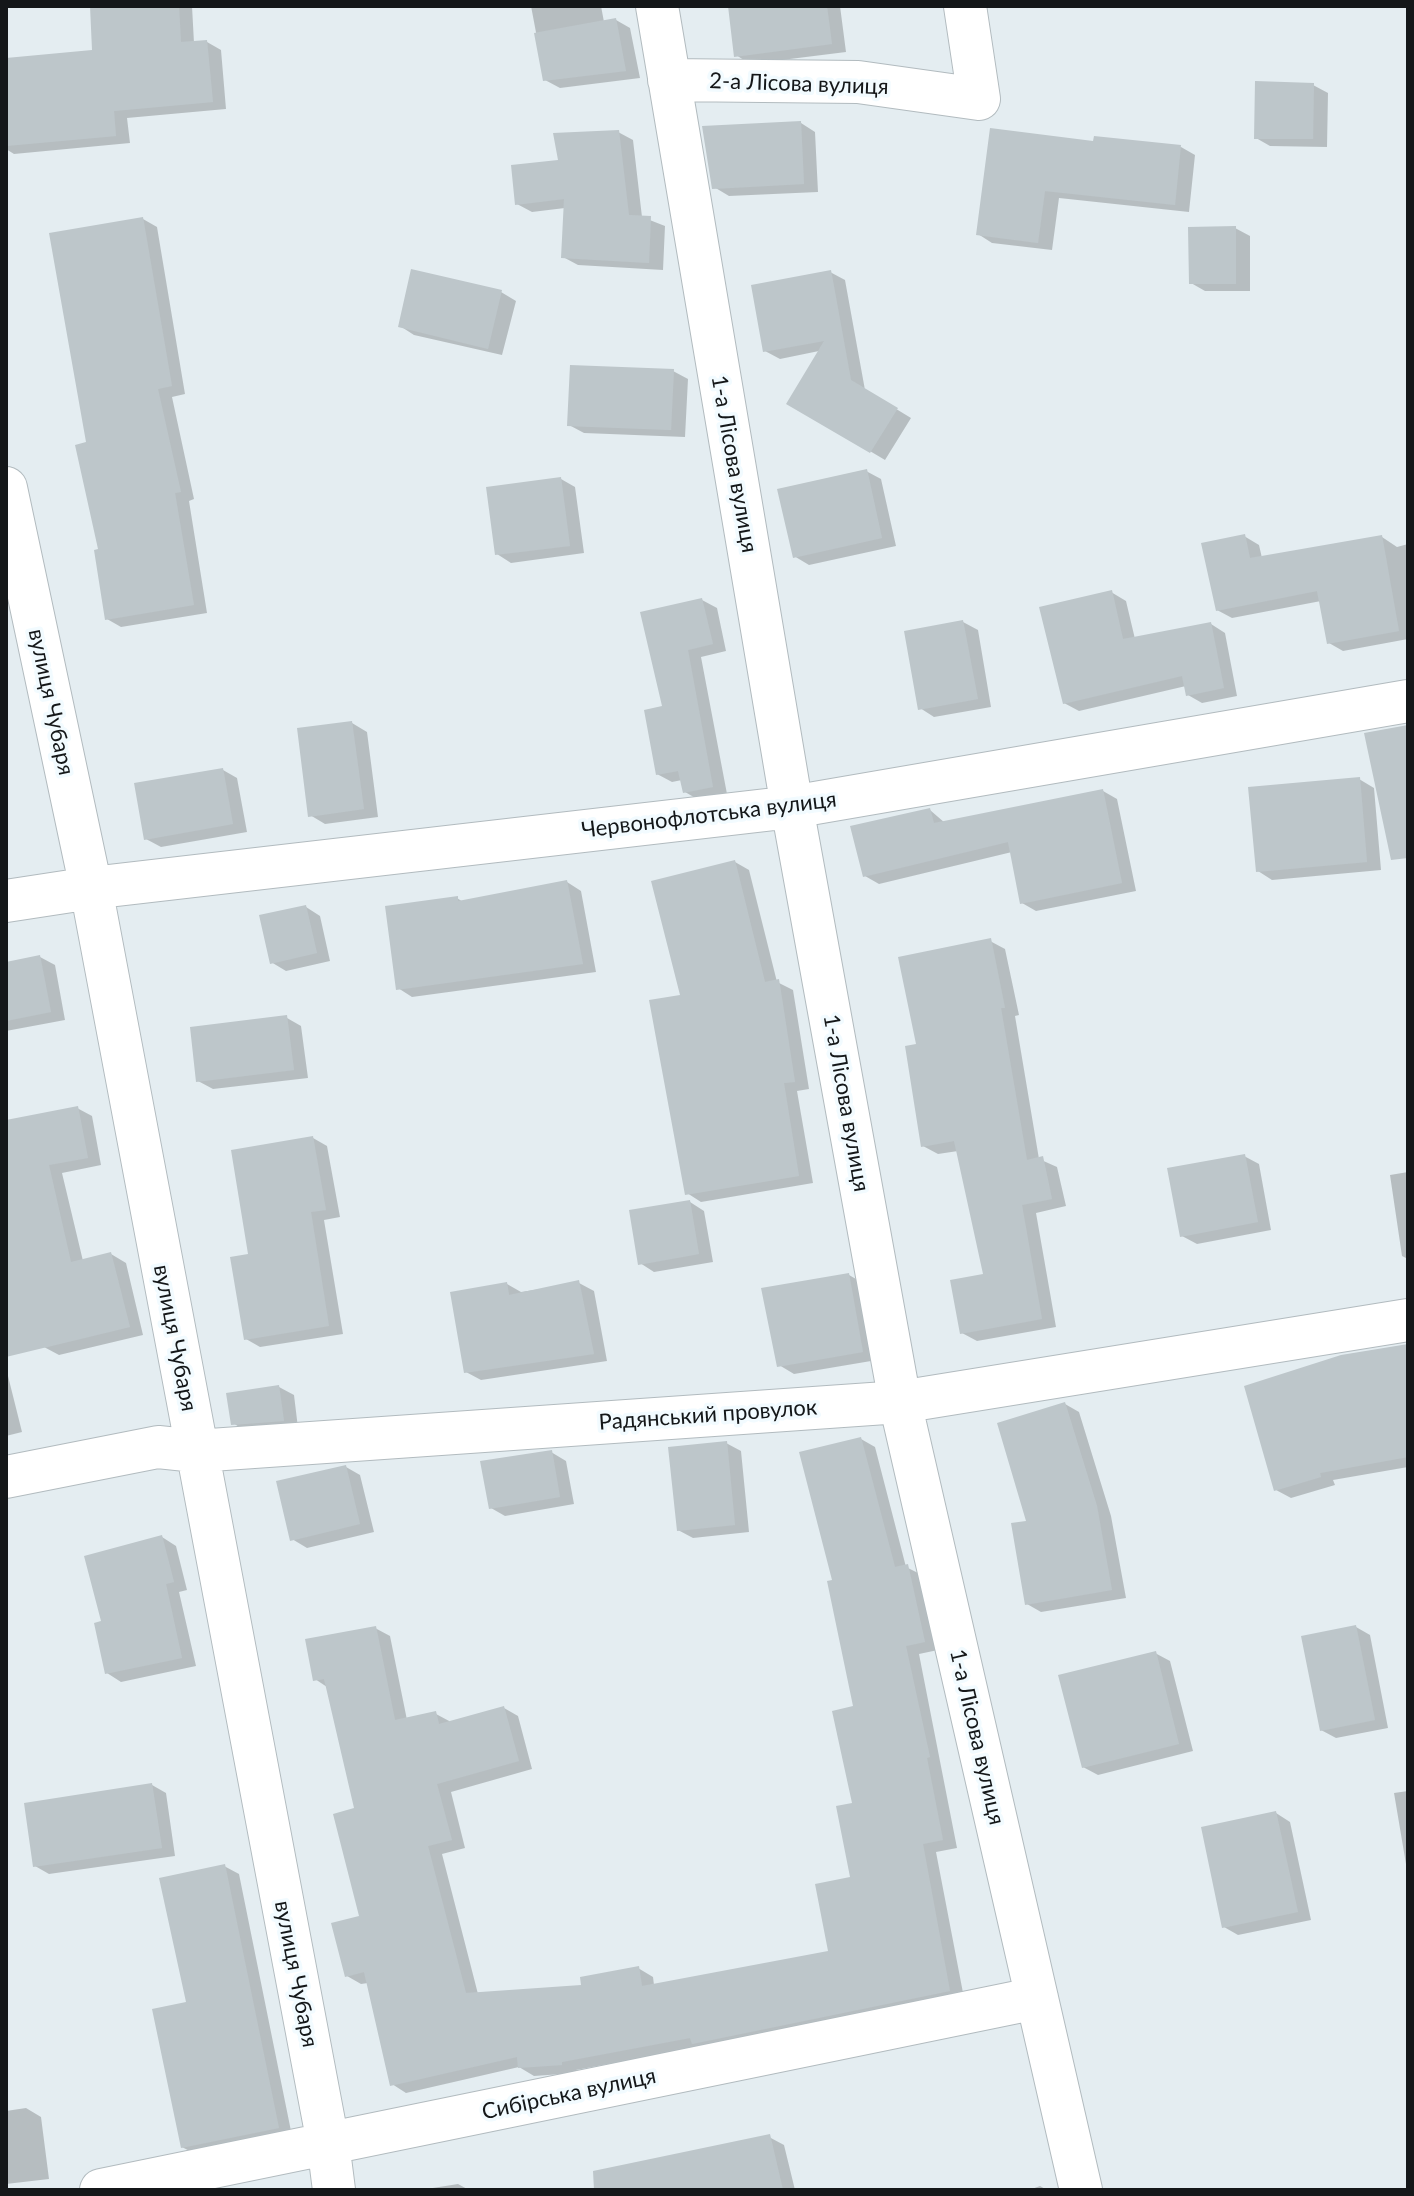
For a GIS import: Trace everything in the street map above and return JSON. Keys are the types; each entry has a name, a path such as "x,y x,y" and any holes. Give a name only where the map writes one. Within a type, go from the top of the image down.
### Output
{"street":[{"name":"1-а Лісова вулиця","path":"657,6 792,807 900,1402 1081,2190"},
{"name":"2-а Лісова вулиця","path":"669,80 858,82 979,99 965,6"},
{"name":"вулиця Чубаря","path":"6,488 91,888 328,2143 334,2190"},
{"name":"Червонофлотська вулиця","path":"6,901 91,888 792,807 1408,701"},
{"name":"Радянський провулок","path":"6,1477 158,1447 196,1451 900,1402 1408,1320"},
{"name":"Сибірська вулиця","path":"101,2190 1037,1998"}],"building":[{"path":"90,6 179,6 181,42 207,40 213,102 114,111 116,136 6,146 6,58 92,50"},
{"path":"728,6 827,6 832,44 734,57"},
{"path":"616,18 626,71 543,81 534,33"},
{"path":"1255,81 1314,83 1313,139 1254,139"},
{"path":"801,121 804,184 712,189 702,126"},
{"path":"990,128 1093,141 1094,136 1181,145 1175,205 1045,191 1038,243 976,235"},
{"path":"619,130 629,215 651,216 649,263 561,258 564,199 515,205 511,165 558,160 553,133"},
{"path":"143,217 172,386 158,389 181,492 175,493 194,605 105,620 94,550 98,549 75,445 86,442 49,233"},
{"path":"1236,226 1236,284 1189,284 1188,227"},
{"path":"411,269 502,290 488,349 398,327"},
{"path":"831,270 851,380 898,408 870,453 786,404 824,341 763,352 751,285"},
{"path":"570,365 674,369 671,430 567,426"},
{"path":"867,469 882,538 793,558 777,489"},
{"path":"561,477 570,546 495,555 486,487"},
{"path":"1245,534 1250,558 1382,535 1399,631 1327,644 1317,591 1216,611 1201,543"},
{"path":"1112,590 1123,639 1211,622 1224,688 1186,696 1182,676 1063,704 1039,607"},
{"path":"702,598 713,644 688,650 713,787 683,793 678,771 656,775 644,710 662,706 640,612"},
{"path":"963,620 978,699 918,710 904,631"},
{"path":"352,721 364,809 308,817 297,728"},
{"path":"1408,725 1408,858 1391,860 1364,733"},
{"path":"223,768 233,824 144,840 134,783"},
{"path":"1360,777 1367,862 1256,872 1248,787"},
{"path":"1103,789 1122,883 1020,904 1008,842 863,877 850,826 930,808 934,823"},
{"path":"735,860 765,982 779,979 795,1082 784,1083 799,1176 685,1195 649,1000 680,995 651,881"},
{"path":"567,880 583,964 396,990 385,906 458,896 458,901"},
{"path":"306,905 317,953 270,964 259,915"},
{"path":"991,938 1005,1008 1001,1008 1027,1160 1043,1156 1052,1199 1022,1205 1042,1319 960,1334 950,1280 983,1274 954,1141 921,1147 905,1046 916,1044 898,957"},
{"path":"40,955 51,1012 6,1021 6,962"},
{"path":"287,1015 294,1070 196,1082 190,1027"},
{"path":"78,1106 88,1158 49,1165 71,1262 111,1252 130,1327 6,1357 6,1120"},
{"path":"313,1136 326,1210 311,1212 329,1326 244,1340 230,1257 248,1254 231,1150"},
{"path":"1245,1154 1258,1222 1180,1237 1167,1168"},
{"path":"690,1200 699,1254 638,1265 629,1210"},
{"path":"849,1273 863,1352 777,1367 761,1288"},
{"path":"579,1280 594,1354 464,1373 450,1292 507,1282 509,1295"},
{"path":"1408,1344 1408,1457 1320,1473 1321,1477 1274,1491 1244,1386 1341,1355"},
{"path":"279,1385 284,1421 231,1425 226,1393"},
{"path":"1065,1402 1097,1506 1112,1590 1025,1605 1011,1523 1026,1521 997,1423"},
{"path":"861,1437 895,1567 908,1564 925,1642 906,1646 930,1757 927,1758 943,1840 923,1844 950,1991 692,2044 690,2038 562,2062 562,2065 518,2068 517,2057 390,2086 364,1972 345,1977 331,1923 359,1916 333,1814 354,1808 324,1679 313,1681 305,1639 376,1626 395,1720 436,1711 439,1724 504,1706 519,1761 437,1784 452,1840 428,1846 466,1993 581,1985 580,1977 639,1966 642,1986 828,1951 815,1884 850,1877 836,1806 852,1803 832,1711 853,1706 827,1581 832,1580 799,1452"},
{"path":"727,1441 735,1525 677,1531 668,1447"},
{"path":"552,1450 560,1497 489,1509 480,1461"},
{"path":"346,1465 360,1524 290,1541 276,1481"},
{"path":"162,1535 174,1582 166,1584 182,1658 105,1674 94,1623 101,1621 84,1556"},
{"path":"1356,1625 1375,1720 1320,1731 1301,1636"},
{"path":"1156,1651 1179,1744 1082,1768 1058,1675"},
{"path":"152,1783 162,1848 33,1867 24,1803"},
{"path":"1276,1811 1298,1912 1222,1928 1201,1827"},
{"path":"225,1864 279,2128 181,2148 152,2009 186,2002 159,1878"},
{"path":"770,2134 783,2190 594,2190 593,2171"}]}
